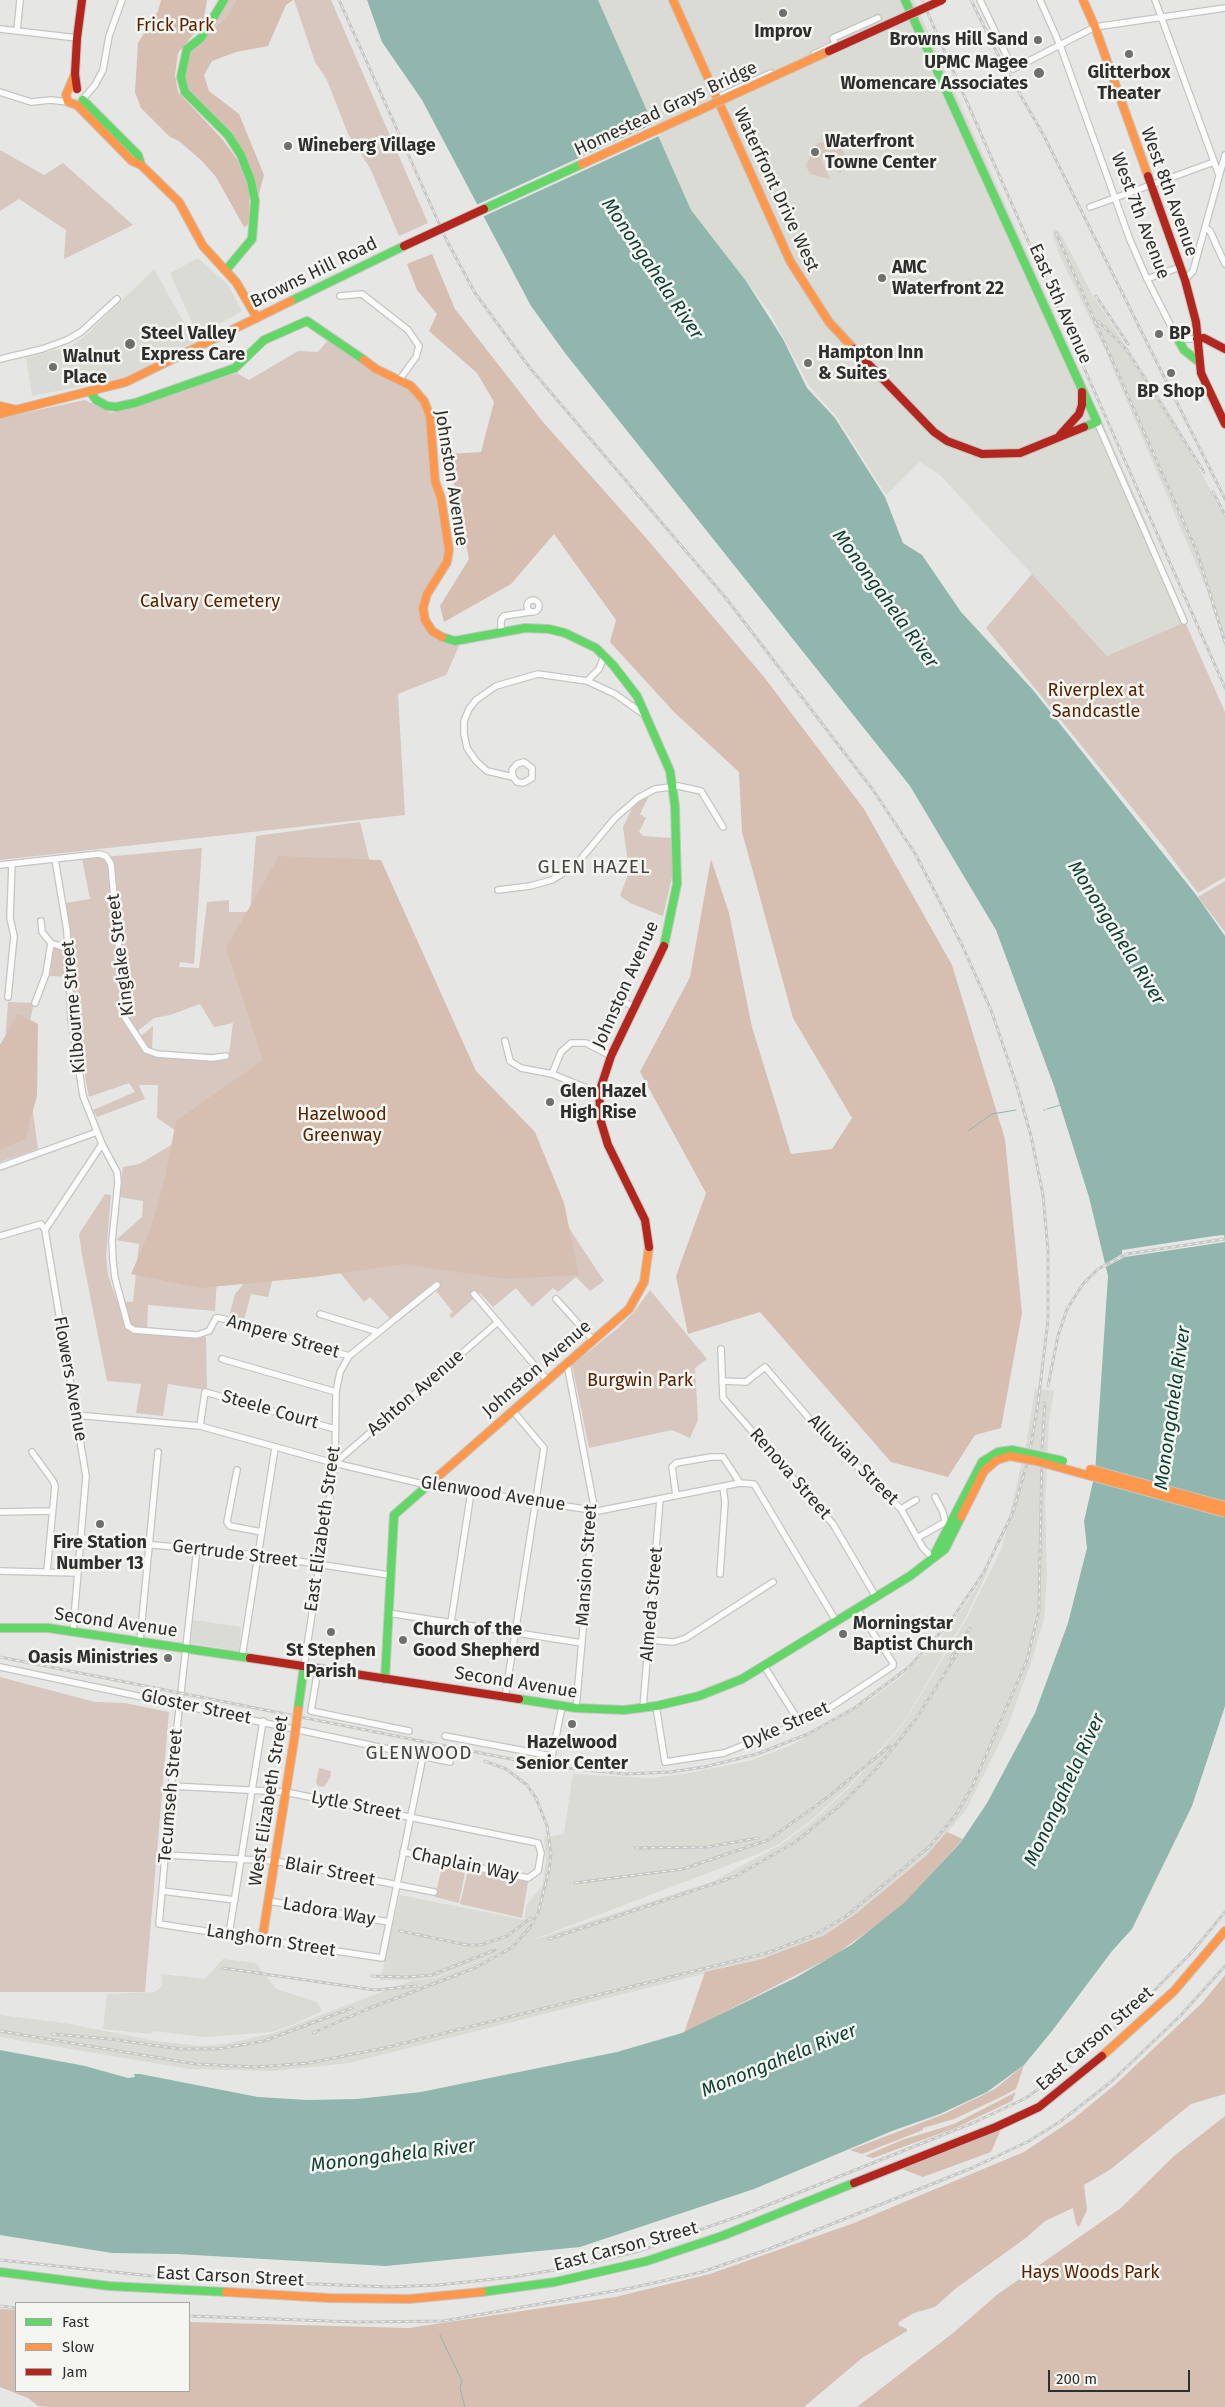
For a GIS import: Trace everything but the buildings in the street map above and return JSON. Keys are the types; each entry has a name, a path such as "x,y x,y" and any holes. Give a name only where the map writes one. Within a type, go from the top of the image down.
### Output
{"main road":[{"path":"82,0 75,74 77,95 138,155 141,165 178,202 205,248 236,282 257,318"},
{"path":"224,0 201,38 187,49 181,77 185,92 228,136 241,156 251,181 255,201 252,239 226,270"},
{"name":"Waterfront Drive West","path":"673,0 797,273 838,333 934,432 965,450 982,454 1009,455 1020,453 1097,422"},
{"name":"East 5th Avenue","path":"905,0 1097,422"},
{"name":"Homestead Grays Bridge","path":"404,246 726,97 942,0"},
{"name":"West 8th Avenue","path":"1083,0 1095,27 1185,280 1196,322 1197,339"},
{"path":"68,102 77,95"},
{"name":"Browns Hill Road","path":"0,414 13,409 126,382 404,246"},
{"name":"Johnston Avenue","path":"90,391 96,400 107,406 116,408 135,403 235,368 264,340 307,321 342,343 376,369 411,386 424,401 430,416 435,481 441,498 449,550 447,562 427,594 423,608 425,620 432,630 443,638 455,641 525,628 549,629 582,641 604,656 637,696 648,717 670,771 675,806 677,884 672,915 663,948 611,1056 599,1093 601,1122 608,1145 645,1220 649,1241 648,1265 639,1295 629,1309 392,1517 385,1679"},
{"path":"1174,332 1184,350 1199,362"},
{"path":"1225,349 1204,338 1197,339 1199,362 1207,387 1225,424"},
{"path":"1056,438 1079,414 1082,406 1082,390"},
{"name":"Browns Hill Road","path":"0,406 13,409"},
{"path":"1011,1453 1038,1454 1225,1506"},
{"path":"1011,1453 1225,1512"},
{"name":"Second Avenue","path":"0,1628 48,1628 73,1631 562,1707 610,1710 656,1706 710,1692 742,1678 910,1576 945,1549 984,1472 997,1460 1011,1453"},
{"name":"West Elizabeth Street","path":"262,1940 304,1666"},
{"name":"East Carson Street","path":"0,2272 109,2286 336,2298 409,2299 450,2297 512,2289 580,2277 647,2261 722,2236 1009,2122 1039,2107 1085,2072 1174,1991 1225,1931"}],"street":[{"path":"17,31 20,0"},
{"path":"0,92 31,102 51,100 91,91 103,70 109,36 122,0"},
{"path":"980,0 1013,69 1095,27 1225,8"},
{"name":"West 7th Avenue","path":"1040,0 1060,45 1130,240 1146,279 1174,332"},
{"path":"1155,0 1163,17 1219,175"},
{"path":"716,98 835,44 833,38 878,18"},
{"path":"0,29 77,38"},
{"path":"51,100 68,102"},
{"path":"1185,280 1193,271 1225,155"},
{"path":"1090,207 1214,162"},
{"path":"1206,227 1210,231 1225,264"},
{"path":"1146,279 1180,267"},
{"path":"340,296 362,294 408,330 419,346 416,358 400,379"},
{"path":"0,359 42,349 67,340 81,332 117,299"},
{"path":"1174,332 1183,339 1197,339"},
{"name":"East 5th Avenue","path":"1097,422 1184,621"},
{"path":"501,633 501,620 504,616 529,609"},
{"path":"587,680 599,669 604,656"},
{"path":"513,777 487,771 467,748 464,734 464,721 469,708 476,700 496,686 517,678 538,674 587,680 615,694 648,717"},
{"path":"498,890 530,886 552,880 580,860 615,818 638,798 655,789 671,786 687,787 701,791 723,827"},
{"name":"Kinglake Street","path":"55,859 99,854 106,856 111,864 125,1018 146,1050 157,1054 212,1058 226,1056"},
{"path":"0,865 55,859"},
{"name":"Kilbourne Street","path":"55,859 67,931 74,1047 83,1096 102,1144 117,1172 118,1182 112,1241 113,1261 115,1278 128,1326 134,1330 197,1335 210,1331"},
{"path":"8,997 14,936 10,918 12,864"},
{"path":"41,921 42,932 51,943 68,949"},
{"path":"35,1003 46,974 51,943"},
{"path":"617,998 634,1007"},
{"path":"505,1041 510,1061 521,1068 552,1074 599,1093"},
{"path":"552,1074 561,1052 571,1043 586,1043 611,1056"},
{"path":"0,1167 97,1132"},
{"path":"0,1236 41,1224 45,1230 102,1144"},
{"name":"Flowers Avenue","path":"45,1230 86,1476 73,1631"},
{"name":"East Elizabeth Street","path":"304,1666 334,1464 336,1392 340,1372 349,1356 437,1285"},
{"path":"474,1294 547,1380"},
{"path":"556,1299 594,1340"},
{"path":"320,1314 378,1332"},
{"name":"Ampere Street","path":"210,1331 216,1318 349,1356"},
{"name":"Ashton Avenue","path":"334,1464 498,1322"},
{"name":"Renova Street","path":"721,1349 723,1398 833,1524 876,1597"},
{"path":"222,1359 336,1392"},
{"name":"Mansion Street","path":"564,1365 568,1369 594,1510 576,1708"},
{"name":"Alluvian Street","path":"722,1381 746,1382 765,1368 814,1424 901,1509 923,1548 933,1558"},
{"name":"Steele Court","path":"200,1426 205,1392 336,1429"},
{"path":"505,1698 544,1448 513,1411"},
{"name":"Glenwood Avenue","path":"76,1415 200,1426 334,1464 427,1485 594,1510 723,1487 740,1482"},
{"path":"242,1657 275,1448"},
{"path":"32,1452 54,1480 47,1571"},
{"path":"140,1641 158,1452"},
{"path":"676,1495 672,1467 674,1464 711,1457 723,1457 740,1482 757,1486 836,1621"},
{"path":"237,1470 227,1522 230,1526 262,1532"},
{"path":"720,1574 725,1502 723,1487"},
{"path":"451,1622 471,1492"},
{"path":"918,1538 945,1522 943,1512 934,1497"},
{"name":"Almeda Street","path":"643,1708 660,1499"},
{"path":"901,1509 916,1500"},
{"path":"0,1512 52,1511"},
{"name":"Gertrude Street","path":"81,1538 258,1555 388,1575"},
{"name":"Tecumseh Street","path":"159,1924 197,1548"},
{"path":"0,1571 78,1573"},
{"path":"649,1640 678,1642 773,1582"},
{"name":"Dyke Street","path":"656,1706 665,1762 724,1753 800,1723 831,1707 889,1670 893,1663 857,1609"},
{"path":"388,1613 582,1643"},
{"path":"764,1666 800,1723"},
{"name":"Gloster Street","path":"0,1667 450,1762"},
{"path":"318,1669 311,1711 409,1731"},
{"path":"445,1736 552,1756 562,1707"},
{"path":"229,1934 263,1721"},
{"path":"389,1922 423,1756"},
{"name":"Lytle Street","path":"172,1786 285,1792 538,1843 541,1853 538,1871 528,1878"},
{"name":"Chaplain Way","path":"403,1852 528,1878"},
{"name":"Blair Street","path":"166,1855 274,1861 434,1892"},
{"path":"162,1891 235,1900"},
{"name":"Ladora Way","path":"269,1901 389,1922"},
{"name":"Langhorn Street","path":"159,1924 382,1958 389,1922"}],"shaded area":[{"path":"598,0 914,0 1146,521 1185,622 1107,656 940,475 920,462 886,495 836,416 810,387 769,311 691,210"},
{"path":"1054,228 1061,234 1093,296 1175,422 1225,518 1225,648 1207,590 1106,352 1060,256 1053,235"},
{"path":"198,258 228,285 242,311 198,336 170,273"},
{"name":"Walnut Place","path":"154,269 195,342 122,378 32,396 26,358 71,346 84,337"},
{"path":"1035,1389 1054,1391 1049,1421 1045,1506 1047,1576 1044,1619 1032,1660 1007,1728 966,1810 927,1856 868,1906 825,1935 759,1960 349,2063 272,2071 189,2069 0,2037 0,2015 64,2023 156,2041 200,2046 226,2044 274,2033 413,1980 436,1978 517,1946 436,1977 380,1980 400,1895 524,1920 527,1904 542,1886 546,1861 544,1837 564,1834 573,1774 650,1778 684,1774 749,1761 790,1746 870,1700 901,1677 939,1640 968,1601 990,1566 966,1617 903,1723 848,1787 809,1822 779,1844 755,1855 527,1942 714,1881 780,1845 809,1824 849,1788 904,1723 966,1620 1002,1548 1027,1440"},
{"path":"193,1620 241,1627 239,1651 191,1643"},
{"path":"223,1959 256,1963 276,1989 317,2002 322,2011 272,2032 204,2037 154,2031 150,2034 103,2029 107,1994 155,1992 162,1986 161,1974 205,1979"}],"green space":[{"name":"Frick Park","path":"161,0 207,0 203,23 178,53 175,75 178,92 223,140 244,169 249,190 250,218 247,226 244,227 216,177 202,161 179,141 170,137 141,108 135,92 138,43 158,11"},
{"path":"228,0 236,0 226,18 207,31"},
{"path":"236,0 293,0 286,5 268,46 236,52 212,61 204,75 209,91 239,114 264,175 258,198 246,157 236,141 192,97 187,89 184,75 190,52 207,32 226,18"},
{"path":"294,0 331,0 428,223 399,236 370,168 348,134 327,80 315,62"},
{"path":"821,142 843,150 846,157 840,174 830,155 821,159 830,179 810,174 806,166 816,144"},
{"path":"0,150 44,175 63,163 133,225 64,259 66,230 19,199 0,211"},
{"path":"432,254 455,309 543,422 647,539 764,677 864,809 952,965 1005,1139 1022,1313 1001,1428 975,1435 948,1477 891,1462 760,1312 688,1334 676,1276 706,1193 640,1072 690,977 711,859 729,913 752,1027 791,1154 832,1149 852,1118 793,1018 742,832 739,772 674,712 610,642 616,620 554,534 511,584 444,622 440,606 469,559 448,454 481,452 494,402 477,373 429,331 437,314 417,290 407,264"},
{"name":"Calvary Cemetery","path":"328,340 377,375 412,391 421,403 426,417 430,443 430,475 438,501 445,555 439,571 421,597 420,617 430,635 439,641 459,646 446,675 398,694 405,815 0,860 0,418 85,400 111,413 237,373 249,380 298,351 318,352"},
{"name":"Riverplex at Sandcastle","path":"1032,574 1107,656 1185,622 1225,712 1225,877 1198,893 1163,846 986,628"},
{"path":"650,794 640,814 646,818 639,832 643,836 671,838 673,873 663,916 630,903 620,896 629,872 623,827 633,806"},
{"name":"Hazelwood Greenway","path":"360,822 395,964 604,1281 590,1291 576,1277 558,1292 553,1288 532,1307 516,1288 493,1307 480,1293 452,1318 449,1315 453,1312 436,1291 395,1324 370,1297 364,1302 327,1257 280,1252 268,1297 251,1294 244,1320 229,1316 235,1294 242,1286 253,1251 219,1248 215,1311 148,1305 147,1334 206,1337 207,1390 168,1384 163,1416 136,1413 141,1384 107,1381 79,1234 105,1194 111,1195 106,1256 108,1275 117,1301 133,1302 139,1244 116,1240 142,1217 143,1201 119,1197 123,1167 139,1164 185,1137 157,1118 158,1085 139,1085 145,1099 97,1117 93,1110 135,1092 129,1083 89,1097 79,1046 72,977 50,976 53,947 72,954 65,903 90,899 82,859 202,848 194,964 180,962 179,967 199,968 207,902 229,900 229,912 250,912 256,836","holes":["200,1004 214,1027 233,1023 229,1054 164,1053 152,1050 153,1026 137,1039 134,1034 154,1018 170,1015"]},
{"name":"Hazelwood Greenway","path":"279,856 381,860 476,1071 535,1132 564,1203 579,1275 506,1279 403,1264 315,1277 201,1288 131,1274 150,1230 165,1178 176,1121 263,1060 226,948"},
{"path":"1225,881 1225,932 1198,897"},
{"path":"8,1002 34,1003 24,1047 38,1149 0,1162 0,1044 5,1044"},
{"path":"18,1014 38,1024 37,1096 25,1139 0,1149 0,1045"},
{"name":"Burgwin Park","path":"650,1290 707,1359 695,1368 698,1420 690,1438 672,1430 589,1448 572,1365 618,1328 634,1312"},
{"path":"0,1677 95,1702 125,1703 169,1712 145,1992 0,1992"},
{"path":"319,1768 331,1771 330,1778 324,1787 318,1786 316,1782"},
{"path":"947,1832 963,1839 900,1908 835,1955 684,2033 705,1972 759,1960 825,1935 857,1913 926,1856"},
{"path":"443,1862 466,1867 459,1903 435,1897"},
{"path":"468,1870 528,1882 522,1918 460,1904"},
{"path":"1225,1975 1225,2094 1191,2104 1111,2169 1084,2185 1087,2210 1079,2227 1076,2224 1073,2208 1045,2221 1027,2237 955,2289 935,2307 914,2313 899,2322 898,2325 907,2329 907,2331 862,2358 804,2407 49,2407 38,2406 28,2398 0,2387 0,2309 15,2310 15,2392 190,2392 190,2322 409,2328 615,2297 710,2274 854,2223 1024,2152 1072,2120 1116,2084 1203,2002"},
{"path":"1024,2065 1016,2089 1001,2097 954,2119 923,2128 923,2130 862,2154 850,2150 944,2114 995,2089"},
{"path":"1016,2092 1012,2101 955,2128 873,2158 865,2156 902,2140 954,2124"},
{"name":"Hays Woods Park","path":"1225,2116 1225,2407 857,2407 953,2333 998,2294 1121,2208 1174,2156"},
{"path":"1001,2129 991,2152 923,2177 902,2169"}],"water":[{"name":"Monongahela River","path":"367,0 598,0 691,210 746,281 783,339 807,388 835,418 885,497 903,543 922,555 961,612 1033,690 1197,896 1225,936 1225,1706 1192,1806 1132,1929 1112,1951 1024,2065 987,2092 940,2114 892,2131 754,2189 580,2247 386,2266 177,2254 112,2253 0,2235 0,2050 85,2066 128,2078 135,2077 134,2074 140,2074 258,2097 307,2100 357,2099 421,2092 617,2052 682,2033 797,1977 851,1945 904,1903 961,1842 987,1803 1035,1713 1068,1623 1087,1548 1084,1521 1095,1473 1108,1276 1089,1197 1054,1086 996,930 910,786 565,353 531,306 422,100 382,42"}],"pier":[{"path":"655,123 661,135 585,170 480,218 474,206"},
{"path":"1224,1235 1225,1242 1125,1257 1104,1268 1103,1265 1122,1254 1122,1250"}],"waterway":[{"path":"1047,1109 1061,1105"},
{"path":"968,1131 992,1114 1016,1110"},
{"path":"440,2335 462,2381 460,2388 465,2407"}],"railway":[{"path":"0,1657 546,1766 626,1774 670,1772 704,1767 757,1754 808,1734 856,1707 909,1667 950,1622 984,1572 1013,1512 1029,1457 1048,1320 1048,1251 1043,1195 1031,1136 1015,1080 991,1010 962,945 916,855 873,790 725,597 530,368 475,293 446,239 339,0"},
{"path":"922,0 1225,688"},
{"path":"971,0 1001,61 1044,136 1225,499"},
{"path":"1056,233 1197,552 1225,642"},
{"path":"1096,296 1128,344"},
{"path":"1098,321 1127,350 1204,472"},
{"path":"1213,492 1225,515"},
{"path":"1048,1386 1058,1336 1067,1309 1083,1284 1098,1269 1127,1254 1225,1239"},
{"path":"0,2031 196,2064 256,2067 309,2063 384,2048 767,1953 812,1936 844,1918 930,1846 957,1813 973,1785 1027,1660 1039,1610 1042,1449 1045,1403"},
{"path":"951,1658 970,1628"},
{"path":"549,1939 734,1877 794,1843 843,1803 877,1768 916,1719 957,1654"},
{"path":"575,1883 683,1869 768,1840 824,1800 890,1746"},
{"path":"313,2033 365,2010 475,1968 513,1947 530,1927 538,1913 549,1871 551,1853 547,1826 536,1798 527,1785 506,1769 485,1761"},
{"path":"635,1848 707,1847 758,1838"},
{"path":"0,2260 171,2278 389,2287 438,2285 513,2277 573,2267 636,2252 748,2213 975,2122 1026,2098 1077,2061 1145,2000 1192,1952 1225,1912"},
{"path":"400,1931 467,1945 480,1945 507,1936 531,1918"},
{"path":"372,1976 407,1977 432,1975 495,1950"},
{"path":"190,2316 357,2322 443,2321 631,2288 702,2272 769,2249 972,2168 1029,2141 1061,2121 1112,2081 1181,2015 1225,1966"},
{"path":"223,1968 375,1990 416,1986"},
{"path":"52,2034 110,2039 180,2049 218,2049 264,2041 352,2008"},
{"path":"0,2306 15,2308"}],"traffic: fast":[{"path":"224,0 201,38 187,49 181,77 185,92 228,135 241,155 251,181 255,201 252,239 226,270"},
{"path":"905,0 1097,422 1084,427"},
{"path":"83,100 138,155 141,165"},
{"path":"484,209 582,164"},
{"path":"291,301 404,246"},
{"path":"90,391 96,400 107,406 116,407 135,403 235,368 264,340 307,321 364,360"},
{"path":"1174,332 1184,350 1199,362"},
{"path":"442,637 455,641 525,628 549,629 565,633 596,648 613,665 637,696 670,771 675,806 677,884 664,946"},
{"path":"935,1553 982,1462 998,1452 1012,1450"},
{"path":"1012,1450 1063,1461"},
{"path":"385,1679 394,1515 426,1487"},
{"path":"519,1699 576,1708 624,1710 656,1706 699,1696 742,1679 910,1576 945,1549 961,1517"},
{"path":"0,1628 48,1628 250,1658"},
{"path":"298,1710 304,1666"},
{"path":"482,2292 555,2282 647,2261 722,2236 854,2183"},
{"path":"0,2272 109,2286 226,2292"}],"traffic: slow":[{"path":"673,0 790,261 829,322 854,349"},
{"path":"1083,0 1095,27 1148,176"},
{"path":"582,164 829,51"},
{"path":"75,74 66,95 68,102 77,105 132,161 141,165 179,202 203,246 236,282 257,318"},
{"path":"0,414 126,382 291,301"},
{"path":"364,360 376,369 411,386 424,401 430,416 435,481 441,498 449,550 447,562 427,594 423,608 425,620 432,631 442,637"},
{"path":"0,406 13,409"},
{"path":"426,1487 629,1309 644,1282 649,1247"},
{"path":"961,1517 984,1471 997,1460 1010,1456"},
{"path":"1010,1456 1036,1461 1225,1513"},
{"path":"1090,1469 1225,1506"},
{"path":"295,1734 298,1710"},
{"path":"262,1940 295,1734"},
{"path":"1102,2056 1174,1991 1225,1931"},
{"path":"226,2292 329,2298 409,2299 482,2292"}],"traffic: jam":[{"path":"77,89 75,74 77,38 82,0"},
{"path":"829,51 942,0"},
{"path":"1148,176 1185,280 1196,322 1201,373 1225,424"},
{"path":"404,246 484,209"},
{"path":"1197,339 1204,338 1225,349"},
{"path":"854,349 934,432 947,441 982,454 1020,453 1084,427"},
{"path":"1060,435 1079,414 1082,405 1082,392"},
{"path":"649,1247 645,1220 608,1145 601,1122 599,1093 611,1056 664,946"},
{"path":"250,1658 519,1699"},
{"path":"854,2183 996,2127 1039,2107 1102,2056"}],"place":[{"name":"Improv","path":"783,13"},
{"name":"Browns Hill Sand","path":"1038,40"},
{"name":"Glitterbox Theater","path":"1129,54"},
{"name":"UPMC Magee Womencare Associates","path":"1039,73"},
{"name":"Wineberg Village","path":"288,146"},
{"name":"Waterfront Towne Center","path":"815,152"},
{"name":"AMC Waterfront 22","path":"882,278"},
{"name":"BP","path":"1159,334"},
{"name":"Steel Valley Express Care","path":"130,344"},
{"name":"Hampton Inn & Suites","path":"808,363"},
{"name":"Walnut Place","path":"53,367"},
{"name":"BP Shop","path":"1171,373"},
{"name":"Glen Hazel High Rise","path":"550,1102"},
{"name":"Fire Station Number 13","path":"100,1524"},
{"name":"St Stephen Parish","path":"331,1632"},
{"name":"Morningstar Baptist Church","path":"843,1634"},
{"name":"Church of the Good Shepherd","path":"403,1640"},
{"name":"Oasis Ministries","path":"168,1658"},
{"name":"Hazelwood Senior Center","path":"572,1724"}],"district":[{"name":"GLEN HAZEL","path":"594,868"},
{"name":"GLENWOOD","path":"419,1754"}]}
